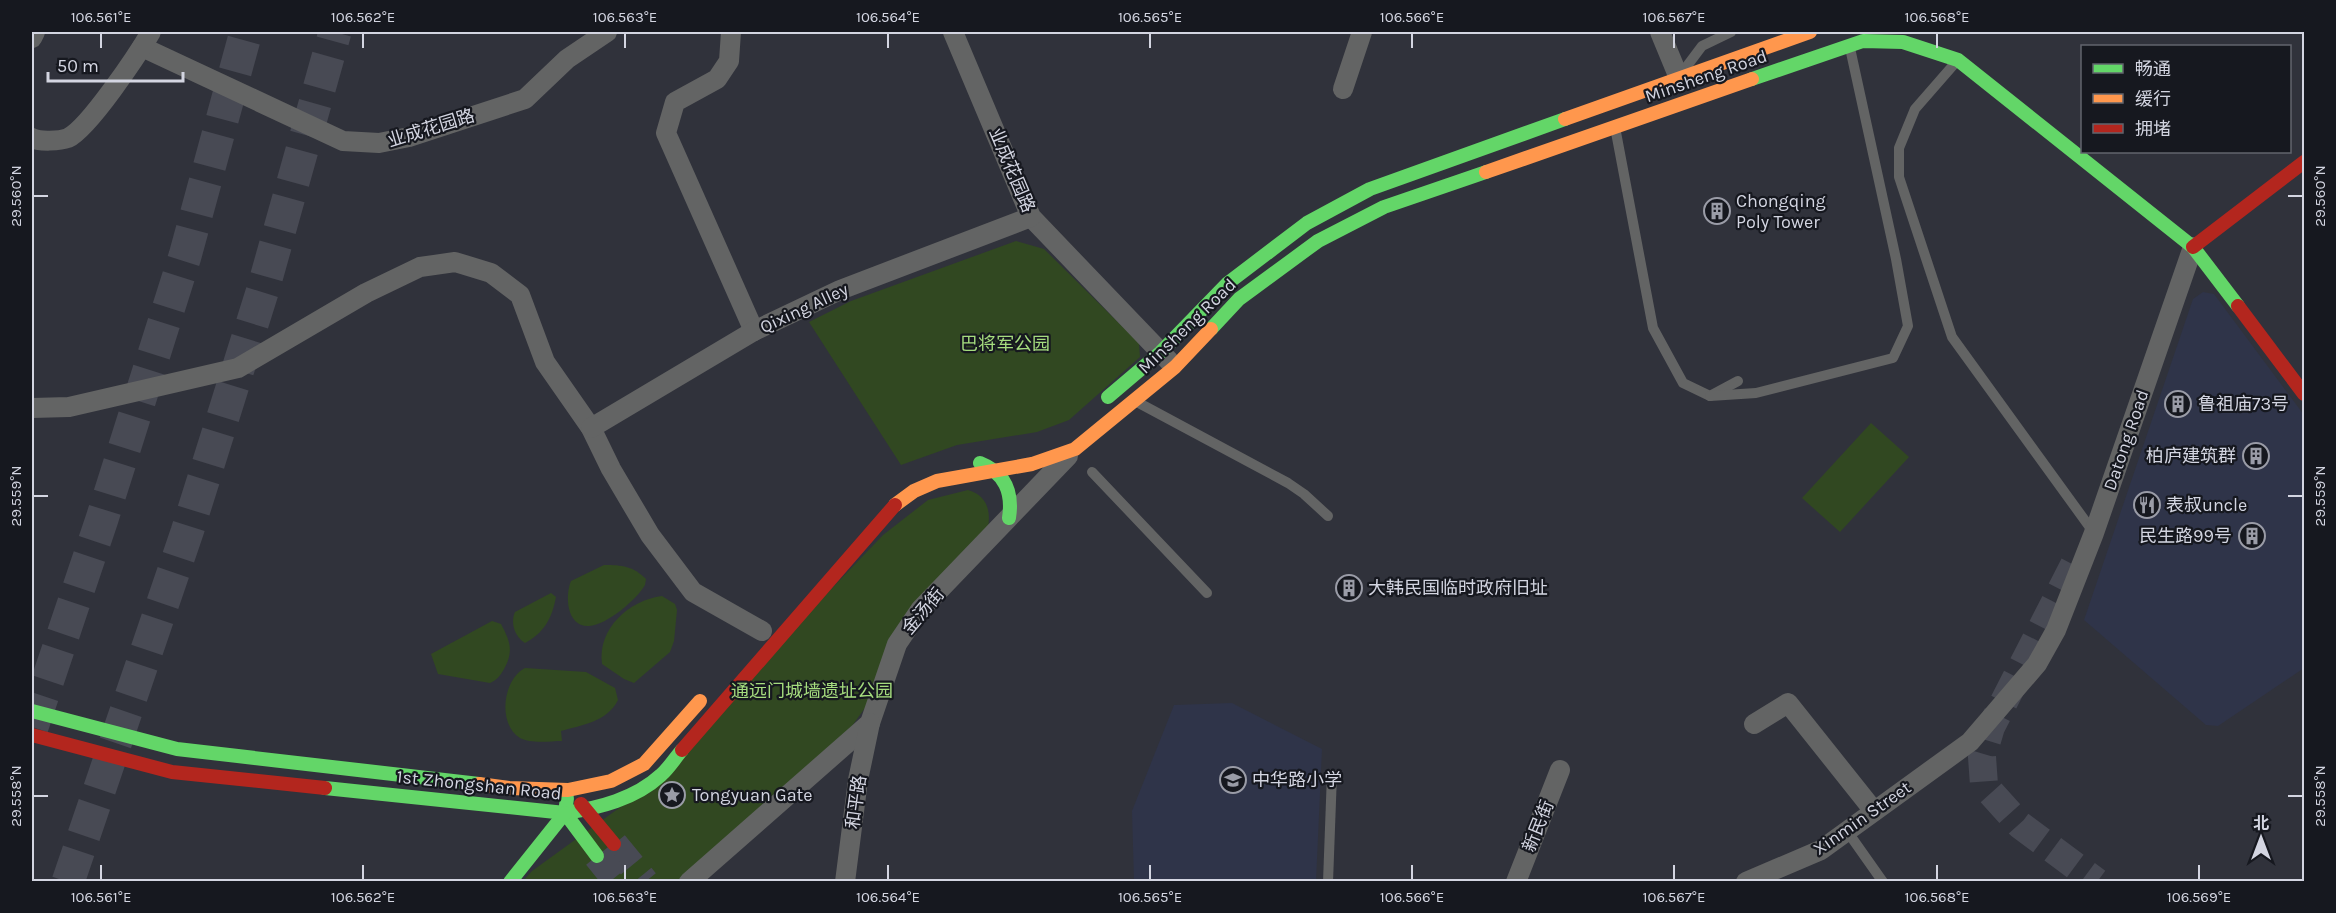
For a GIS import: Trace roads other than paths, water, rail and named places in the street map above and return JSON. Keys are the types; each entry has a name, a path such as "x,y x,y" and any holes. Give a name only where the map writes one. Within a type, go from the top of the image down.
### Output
{"main road":[{"name":"Minsheng Road","path":"1100,403 1161,352 1228,282 1307,222 1370,189 1810,32"},
{"path":"1863,41 1881,32"},
{"path":"1939,36 1958,60"},
{"name":"Minsheng Road","path":"1075,449 1175,367 1239,299 1318,241 1384,207 1863,41 1903,42 1958,60 2193,247 2304,394"},
{"path":"2193,247 2304,162"},
{"name":"1st Zhongshan Road","path":"32,735 172,772 565,813 586,810 624,799 660,776 896,504 914,491 937,481 1054,458 1075,449"},
{"path":"995,452 970,459 995,470 1008,486 1012,504 1009,518"},
{"path":"963,476 981,478 991,484 996,493 998,518 995,532"},
{"name":"1st Zhongshan Road","path":"32,711 177,749 509,788 568,790 611,781 644,764 706,693"},
{"path":"568,790 614,844"},
{"path":"510,882 565,813 568,790"},
{"path":"565,813 597,856"}],"street":[{"path":"32,38 35,32"},
{"name":"业成花园路","path":"147,39 343,141 379,143 409,137 525,99 567,59 607,32"},
{"path":"730,32 729,61 717,80 675,102 666,133 754,331"},
{"name":"业成花园路","path":"953,32 1031,217 1175,367"},
{"path":"1343,89 1362,32"},
{"path":"1660,32 1679,78"},
{"path":"32,138 37,141 68,138 89,119 147,39"},
{"name":"Qixing Alley","path":"591,428 754,331 840,290 1031,217"},
{"name":"Datong Road","path":"1970,742 2025,679 2047,647 2065,610 2193,247"},
{"path":"32,408 69,407 238,368 366,293 420,267 455,261 491,273 520,295 545,362 591,428 611,469 650,535 693,592 762,631"},
{"name":"金汤街","path":"689,882 870,723 897,644 906,627 1075,449"},
{"path":"1754,724 1788,703 1874,811"},
{"name":"和平路","path":"845,882 858,780 870,723"},
{"name":"Xinmin Street","path":"1746,882 1821,850 1970,742"},
{"name":"新民街","path":"1516,882 1560,770"}],"lane":[{"name":"Minsheng Road","path":"1679,78 1702,46 1731,32"},
{"path":"1615,127 1653,328 1683,383 1710,396 1756,393 1893,357 1908,326 1896,259 1849,46"},
{"path":"1958,60 1915,109 1899,147 1899,177 1952,337 2094,533"},
{"path":"1710,396 1737,381"},
{"path":"1134,400 1288,483 1328,516"},
{"path":"1092,472 1207,593"},
{"path":"1328,882 1332,774"},
{"path":"1847,831 1883,882"}],"tunnel":[{"path":"32,727 102,519 185,256 246,32"},
{"path":"68,882 187,532 264,286 335,32"},
{"path":"2074,565 1991,727 1982,757 1984,785 2020,825 2097,882"},
{"path":"614,844 645,882"},
{"path":"597,856 618,882"}],"place":[{"name":"Chongqing Poly Tower","path":"1717,211"},
{"name":"鲁祖庙73号","path":"2178,404"},
{"name":"柏庐建筑群","path":"2256,456"},
{"name":"表叔uncle","path":"2147,505"},
{"name":"民生路99号","path":"2252,536"},
{"name":"大韩民国临时政府旧址","path":"1349,588"},
{"name":"中华路小学","path":"1233,780"},
{"name":"Tongyuan Gate","path":"672,795"}],"park label":[{"name":"巴将军公园","path":"1005,344"},
{"name":"通远门城墙遗址公园","path":"812,691"}]}
